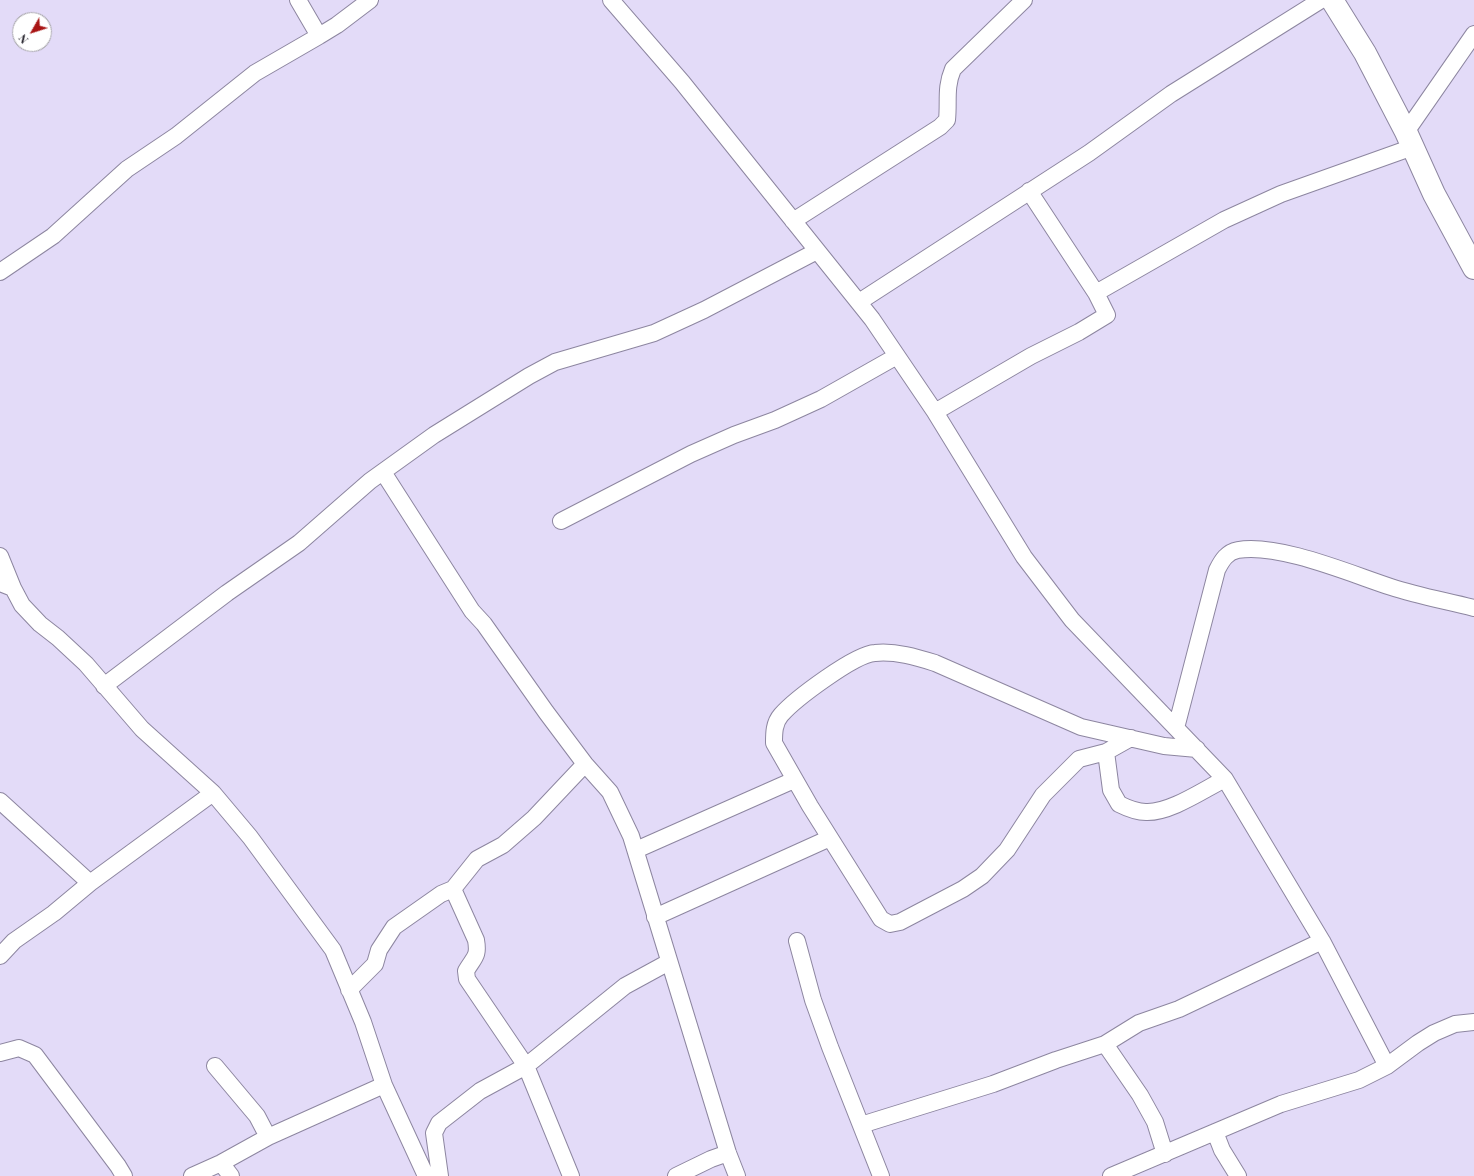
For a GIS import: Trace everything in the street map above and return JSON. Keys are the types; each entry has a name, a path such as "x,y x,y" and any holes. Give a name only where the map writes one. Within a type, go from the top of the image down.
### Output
{"street":[{"path":"298,0 318,36"},
{"path":"0,272 53,236 127,169 176,136 254,73 337,25 370,0"},
{"path":"611,0 682,82 859,302 935,412 1024,557 1072,620 1225,779 1322,941 1387,1066"},
{"path":"793,221 940,127 947,120 948,80 953,69 1024,0"},
{"path":"859,302 1029,191 1089,154 1171,94 1321,0"},
{"path":"1332,0 1365,53 1409,140 1434,194 1472,256"},
{"path":"1096,293 1224,220 1281,194 1409,140 1474,34"},
{"path":"935,412 1031,356 1079,332 1107,314 1096,293 1029,191"},
{"path":"104,686 227,592 299,543 382,472 434,435 529,376 555,362 654,333 704,310 817,251"},
{"path":"561,521 691,454 734,435 775,420 821,399 897,356"},
{"path":"382,472 472,611 484,624 546,712 585,764 610,792 632,836 669,962 728,1153 737,1176"},
{"path":"1176,728 1217,570 1223,557 1237,550 1265,550 1288,554 1338,568 1393,587 1474,608"},
{"path":"0,556 7,586 22,605 40,624 58,638 86,664 142,730 213,793 250,837 333,950 363,1022 384,1085 426,1176"},
{"path":"1131,738 1106,752 1079,759 1043,795 1007,850 982,876 963,889 900,922 890,924 880,919 794,780 774,743 774,728 781,715 817,685 855,659 874,653 915,656 1054,714 1081,727 1131,738 1164,746 1197,749"},
{"path":"1106,752 1112,790 1119,804 1135,810 1146,812 1165,810 1225,779"},
{"path":"349,990 375,964 379,950 394,927 441,894 453,889 477,859 503,846 534,818 585,764"},
{"path":"636,850 794,780"},
{"path":"0,956 14,941 54,913 90,883 213,793"},
{"path":"0,802 90,883"},
{"path":"656,917 830,838"},
{"path":"453,889 478,947 477,955 466,970 467,979 526,1066 571,1176"},
{"path":"797,941 813,1000 881,1176"},
{"path":"861,1125 993,1084 1056,1060 1105,1044 1139,1023 1179,1008 1322,941"},
{"path":"440,1176 434,1133 439,1123 480,1091 526,1066 625,986 669,962"},
{"path":"1111,1176 1281,1104 1359,1080 1387,1066 1434,1033 1455,1024 1474,1022"},
{"path":"1105,1044 1140,1095 1155,1122 1165,1154"},
{"path":"0,1053 19,1048 35,1056 124,1176"},
{"path":"215,1066 257,1116 268,1137"},
{"path":"192,1176 221,1163 268,1137 384,1085"},
{"path":"1215,1132 1222,1150 1238,1176"},
{"path":"676,1176 728,1153"},
{"path":"221,1163 231,1176"}]}
